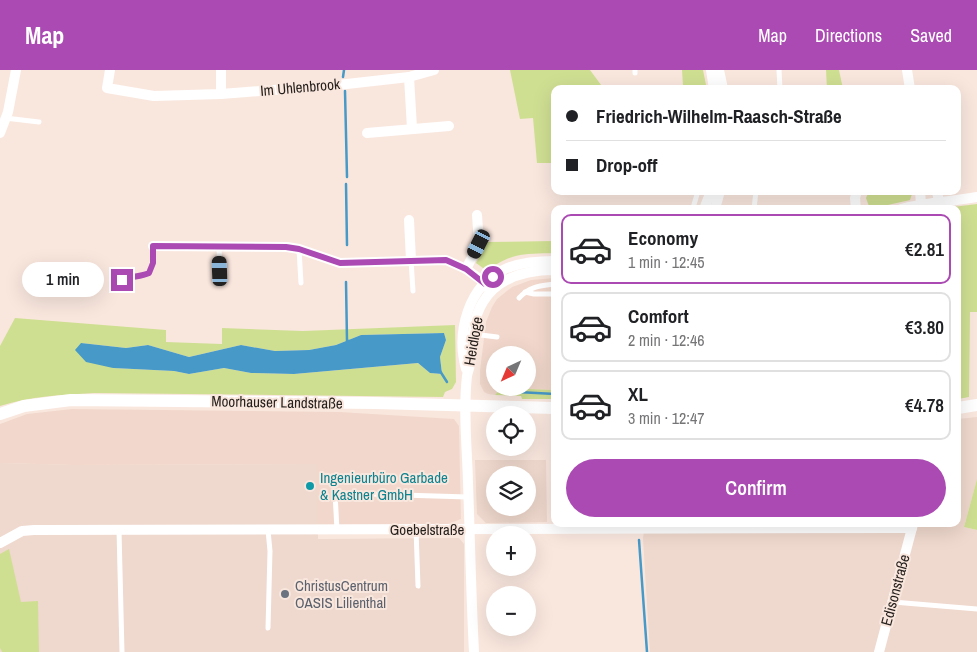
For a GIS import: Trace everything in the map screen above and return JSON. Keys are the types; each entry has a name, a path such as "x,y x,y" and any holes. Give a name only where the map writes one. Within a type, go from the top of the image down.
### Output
{"street":[{"path":"0,133 6,118 16,70"},
{"name":"Im Uhlenbrook","path":"110,70 107,88 154,96 221,94 338,85 434,70"},
{"path":"221,70 221,94"},
{"path":"711,70 713,85"},
{"path":"719,70 722,85"},
{"path":"907,70 909,85"},
{"path":"412,128 413,74"},
{"path":"367,133 449,126"},
{"path":"920,195 921,204"},
{"path":"938,195 940,202"},
{"path":"917,205 977,197"},
{"path":"466,269 479,244 478,215"},
{"path":"409,220 411,260"},
{"path":"153,246 286,247 299,249 340,263 446,260 466,269 488,287"},
{"name":"Heidloge","path":"474,652 468,529 466,406 467,375 471,364 468,334 488,287 497,274 511,267 531,262 551,261"},
{"name":"Heidloge","path":"488,287 522,273 551,270"},
{"name":"Moorhauser Landstraße","path":"0,414 24,406 71,400 375,403 551,408"},
{"path":"961,408 977,405"},
{"name":"Goebelstraße","path":"0,543 22,531 605,527"},
{"name":"Edisonstraße","path":"879,652 913,527"}],"lane":[{"path":"778,70 780,85"},
{"path":"6,118 40,122"},
{"path":"122,280 130,276 140,277 149,273 153,263 153,246"},
{"path":"219,247 220,271"},
{"path":"299,249 301,283"},
{"path":"411,260 413,291"},
{"path":"519,298 525,291 536,286 551,284"},
{"path":"525,291 534,294 551,294"},
{"path":"468,334 496,337"},
{"path":"337,530 335,493 468,497"},
{"path":"416,529 418,586"},
{"path":"118,530 122,652"},
{"path":"268,530 270,551 268,628"},
{"path":"892,602 977,609"}],"shaded area":[{"path":"551,278 551,390 536,389 536,346 486,346 486,393 484,392 480,384 480,370 486,322 497,299 512,287 531,280"},
{"path":"72,409 340,412 454,419 459,426 461,519 448,524 317,525 317,464 75,465 0,463 0,424 27,414"},
{"path":"977,417 977,479 964,527 977,530 977,652 650,652 643,538 645,527 961,527 961,419"},
{"path":"475,460 546,460 547,522 486,523 477,514"},
{"path":"0,461 1,463 75,465 317,464 318,539 459,538 464,544 464,652 0,652"}],"green space":[{"path":"510,70 590,70 601,85 551,85 551,163 537,163 533,118 520,119"},
{"path":"682,70 703,70 706,85 683,85"},
{"path":"826,70 839,70 842,85 827,85"},
{"path":"867,195 912,195 910,200 888,205 869,205 866,198"},
{"path":"977,204 977,312 970,312 969,397 961,398 961,206"},
{"path":"551,241 551,253 519,255 504,260 487,271 476,263 485,247 484,242"},
{"path":"15,318 166,330 166,342 222,344 222,328 303,331 455,325 456,382 452,389 445,392 443,397 94,393 35,398 0,406 0,346","holes":["444,333 446,340 440,357 442,374 430,373 418,363 294,374 251,373 224,368 189,374 174,371 113,368 81,343 126,348 148,345 189,357 241,345 275,351 309,350 336,345 361,335"]},
{"path":"536,389 551,390 551,399 522,399 521,396 536,396"},
{"path":"977,479 977,530 964,527"},
{"path":"9,549 21,602 38,601 39,652 2,652 0,648 0,554"}],"water":[{"path":"444,333 446,340 440,357 442,374 430,373 418,363 294,374 251,373 224,368 189,374 174,371 113,368 86,362 75,350 81,343 126,348 148,345 189,357 241,345 275,351 309,350 336,345 361,335"}],"waterway":[{"path":"343,77 344,70"},
{"path":"345,91 347,177"},
{"path":"346,184 347,245"},
{"path":"346,282 347,341 349,341"},
{"path":"440,371 447,382"},
{"path":"536,393 551,394"},
{"path":"639,540 647,652"}],"place":[{"name":"Ingenieurbüro Garbade & Kastner GmbH","path":"310,486"},
{"name":"ChristusCentrum OASIS Lilienthal","path":"285,594"}],"route":[{"path":"122,280 130,276 140,277 149,273 153,263 153,246 286,247 299,249 340,263 446,260 466,269 485,284 493,277"}]}
